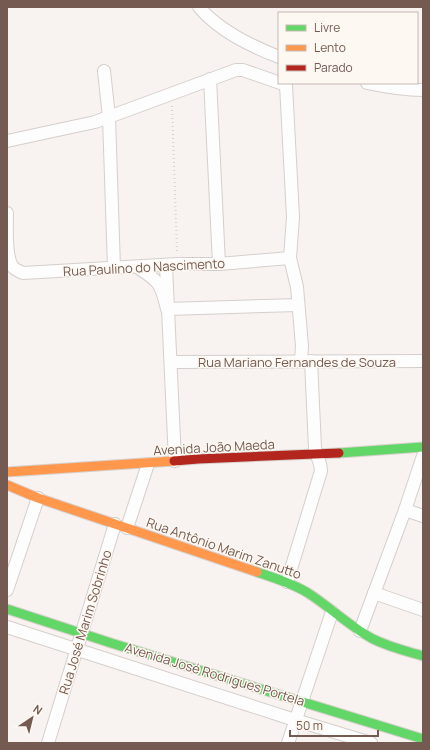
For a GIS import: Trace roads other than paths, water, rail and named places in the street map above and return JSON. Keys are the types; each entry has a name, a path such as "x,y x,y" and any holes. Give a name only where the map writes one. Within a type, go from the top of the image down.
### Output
{"street":[{"path":"199,7 208,17 241,39 278,57"},
{"path":"7,141 95,122 236,70 243,70 278,81"},
{"path":"104,71 109,117 114,268"},
{"path":"210,79 219,264"},
{"path":"287,84 293,217 290,258 297,287 302,346 306,361 316,455 321,465 320,476 287,582"},
{"path":"372,84 410,90 423,90"},
{"name":"Rua Paulino do Nascimento","path":"7,213 8,255 13,267 23,273 171,265 219,264 290,258"},
{"path":"167,309 171,265"},
{"path":"137,267 154,278 160,284 163,290 167,309 171,362 175,461"},
{"path":"167,309 298,305"},
{"name":"Rua Mariano Fernandes de Souza","path":"171,362 423,361"},
{"name":"Avenida João Maeda","path":"7,472 148,464 198,459 316,455 423,447"},
{"path":"360,631 405,510 423,456"},
{"path":"127,528 148,464"},
{"name":"Rua Antônio Marim Zanutto","path":"7,485 38,498 287,582 311,594 332,612 376,640 423,656"},
{"path":"7,590 38,498"},
{"path":"405,510 423,516"},
{"name":"Rua José Marim Sobrinho","path":"48,743 115,524"},
{"path":"374,593 423,610"},
{"name":"Avenida José Rodrigues Portela","path":"7,609 82,634 302,700 423,739"},
{"path":"288,743 332,612"},
{"name":"Avenida José Rodrigues Portela","path":"7,627 371,743"}]}
